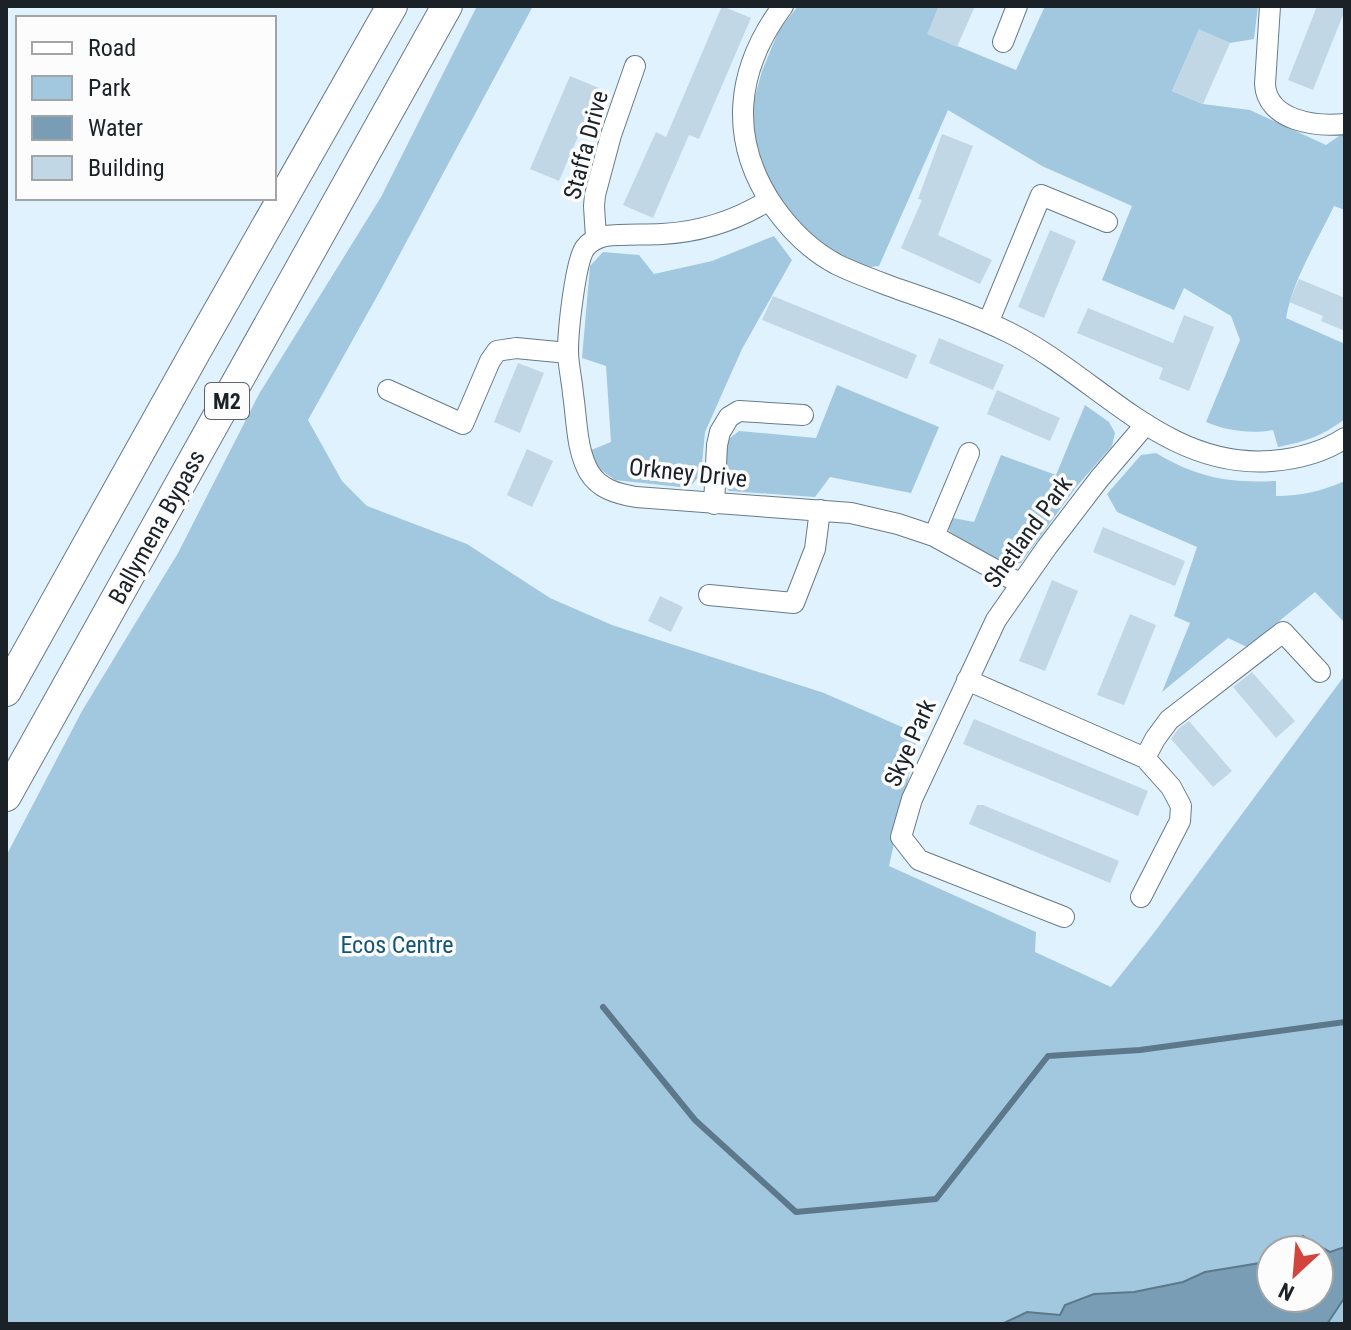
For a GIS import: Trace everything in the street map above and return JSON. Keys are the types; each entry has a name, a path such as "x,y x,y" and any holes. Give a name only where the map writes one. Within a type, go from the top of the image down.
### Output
{"highway":[{"name":"M2","path":"6,691 392,6"},
{"name":"Ballymena Bypass","path":"6,796 447,6"}],"street":[{"path":"783,6 759,46 745,83 745,146 758,182 769,200 807,245 834,263 863,276 988,323 1045,354 1146,424 1191,449 1215,457 1250,462 1281,461 1309,455 1345,438"},
{"path":"1003,42 1017,6"},
{"path":"1270,6 1265,84 1270,101 1283,112 1309,124 1345,124"},
{"name":"Staffa Drive","path":"596,238 595,195 611,135 635,66"},
{"path":"988,323 1041,195 1107,222"},
{"path":"596,238 665,234 702,228 740,216 769,200"},
{"name":"Orkney Drive","path":"596,238 581,255 568,353 581,451 595,480 615,492 636,497 851,513 898,524 934,536 1021,584"},
{"path":"388,390 463,424 497,351 516,348 568,353"},
{"path":"714,504 717,445 729,417 739,411 803,415"},
{"name":"Shetland Park","path":"967,680 996,620 1021,584 1099,479 1146,424"},
{"path":"934,536 969,453"},
{"path":"709,595 794,603 815,549 820,510"},
{"path":"1145,758 1169,720 1283,632 1320,672"},
{"path":"967,680 1145,758 1175,792 1181,812 1178,827 1141,897"},
{"name":"Skye Park","path":"967,680 912,799 901,837 919,860 1064,917"}],"green space":[{"name":"Ecos Centre","path":"477,6 533,6 308,420 342,481 367,506 467,544 550,598 612,625 824,693 918,734 889,866 1036,932 1035,952 1111,987 1345,675 1345,1324 6,1324 6,856 82,711 178,553 259,394 381,197"},
{"path":"798,6 939,6 928,34 1016,70 1045,6 1258,6 1254,39 1230,43 1199,30 1172,91 1203,104 1250,110 1326,145 1345,132 1345,210 1334,206 1300,275 1286,318 1345,344 1345,419 1313,438 1278,447 1273,430 1239,431 1206,422 1240,340 1231,316 1184,288 1174,310 1102,280 1132,206 1042,166 948,110 879,266 860,268 825,248 799,226 775,196 759,163 752,134 753,104 762,71 779,30"},
{"path":"774,236 792,260 742,349 705,432 701,474 689,488 615,480 597,467 591,450 611,442 606,366 582,358 590,266 603,252 639,255 654,274 712,261"},
{"path":"837,385 939,427 911,493 830,477 815,497 729,491 722,483 725,442 739,431 816,438"},
{"path":"1085,405 1109,422 1115,433 1112,446 1077,486 1021,563 1007,565 950,532 948,526 953,518 974,522 1001,455 1056,475"},
{"path":"1156,453 1214,477 1276,481 1276,496 1311,492 1345,481 1345,623 1315,592 1247,647 1228,638 1162,692 1190,623 1174,616 1197,547 1117,512 1107,494 1141,455"}],"water":[{"path":"1345,1247 1345,1297 1335,1312 1335,1250"},
{"path":"1255,1264 1255,1314 1334,1314 1327,1324 1002,1324 1027,1312 1060,1315 1065,1305 1094,1294 1134,1292 1183,1282 1205,1272"}],"building":[{"path":"722,6 751,18 699,139 689,135 653,218 623,205 656,132 666,137"},
{"path":"939,6 975,6 957,47 927,34"},
{"path":"1317,6 1345,6 1345,10 1313,90 1288,80"},
{"path":"1199,29 1230,43 1203,104 1172,91"},
{"path":"570,76 599,88 559,181 530,169"},
{"path":"942,134 973,146 938,235 992,260 980,284 901,248 922,200 918,199"},
{"path":"1050,230 1076,241 1044,318 1018,307"},
{"path":"1299,279 1345,298 1345,331 1321,321 1323,316 1289,302"},
{"path":"773,296 917,355 907,379 762,320"},
{"path":"1088,308 1173,343 1184,315 1214,327 1189,391 1159,379 1163,368 1077,333"},
{"path":"939,338 1004,365 993,390 929,363"},
{"path":"518,363 544,373 520,433 494,422"},
{"path":"997,390 1060,418 1050,441 987,414"},
{"path":"527,449 553,461 532,507 507,495"},
{"path":"1103,527 1185,561 1175,586 1093,552"},
{"path":"1052,580 1078,591 1045,671 1019,661"},
{"path":"660,596 683,607 671,632 648,621"},
{"path":"1130,614 1156,625 1124,705 1097,695"},
{"path":"1252,672 1295,721 1276,738 1233,687"},
{"path":"974,719 1148,791 1138,816 963,744"},
{"path":"1189,721 1232,771 1213,787 1171,739"},
{"path":"977,805 1119,861 1110,883 969,824"}],"waterway":[{"path":"603,1007 695,1120 796,1212 936,1199 1048,1056 1140,1050 1345,1022"}]}
